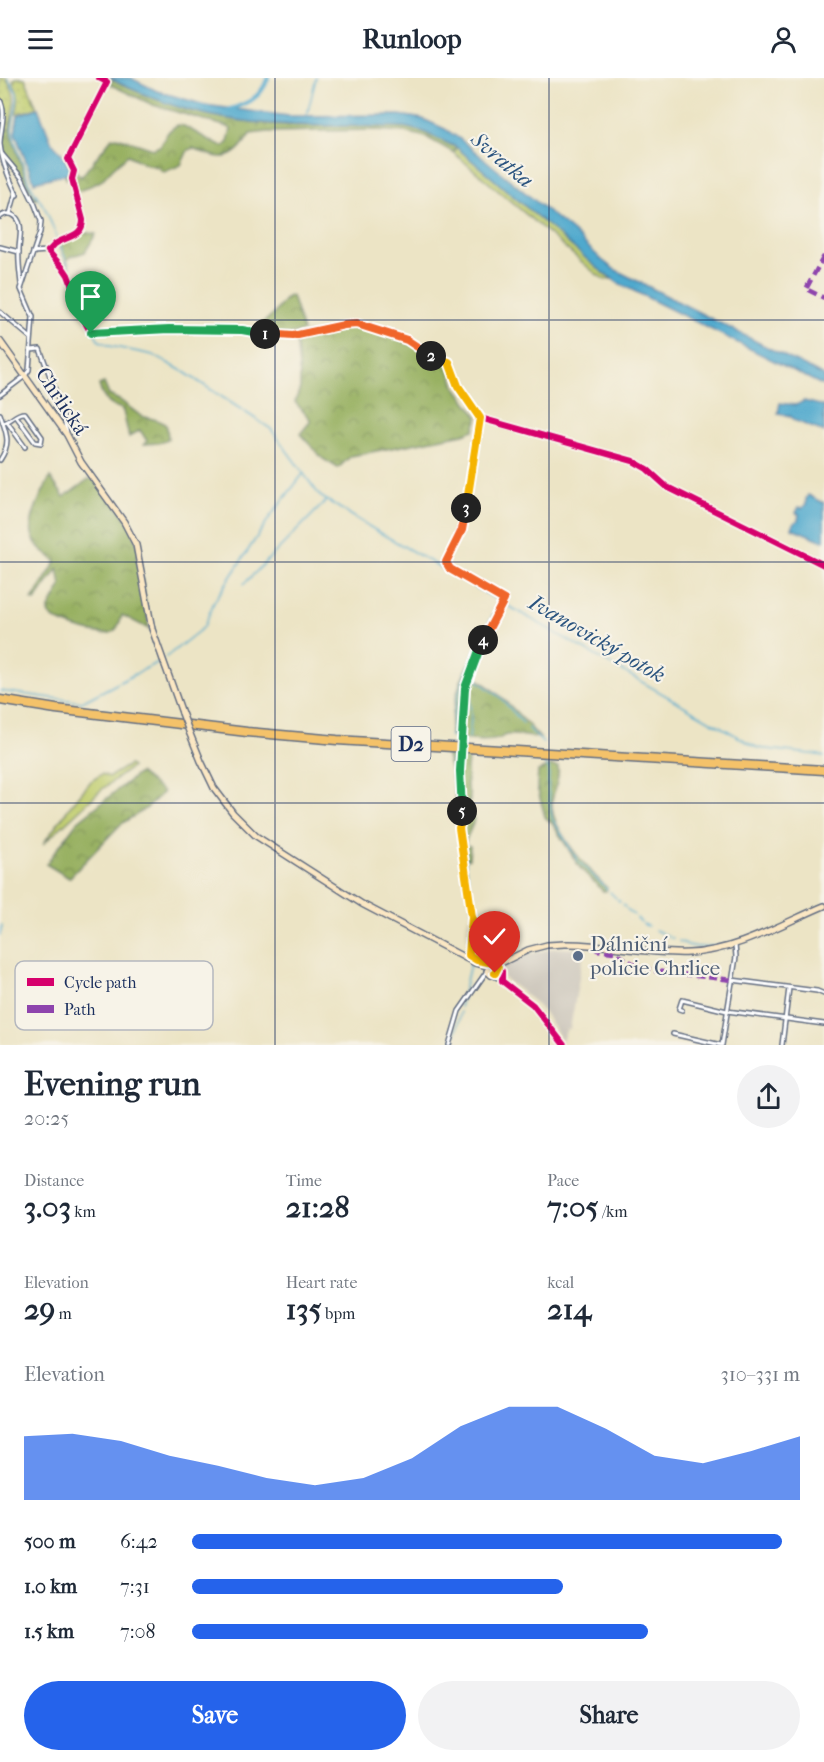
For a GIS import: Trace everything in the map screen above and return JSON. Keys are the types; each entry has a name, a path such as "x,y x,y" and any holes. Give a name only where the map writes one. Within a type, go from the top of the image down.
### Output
{"highway":[{"name":"D2","path":"0,698 247,728 824,766"},
{"name":"D2","path":"0,698 133,719 281,735 824,771"}],"street":[{"path":"0,100 3,112 0,143 5,168 17,194 10,214"},
{"path":"2,154 22,178 41,221 40,232 21,289"},
{"path":"0,217 10,214 17,218 21,225 19,252 21,289 33,317 28,370 0,395"},
{"path":"33,252 48,251 57,243"},
{"path":"0,247 19,252"},
{"path":"0,312 32,338"},
{"name":"Chrlická","path":"0,341 67,435 81,462 124,522 136,545 152,629 190,734 214,789 233,813 256,836 362,903 491,971"},
{"path":"31,350 40,349 62,409 67,435"},
{"path":"3,421 21,412 26,414 42,437 41,442 35,442 16,416"},
{"path":"0,414 8,447 0,459"},
{"path":"3,421 24,447"},
{"path":"744,525 824,565"},
{"path":"449,1045 459,1011 480,981 503,962 531,949 558,944 580,944 677,953 708,951 735,944 824,906"},
{"path":"673,1034 688,1040 721,1045 732,980 735,944"},
{"path":"491,971 533,1005 564,1045"},
{"path":"732,980 823,993"},
{"path":"782,1045 789,988"},
{"path":"682,1010 680,1010 682,1000 727,1011 824,1024"}],"shaded area":[{"path":"556,948 584,949 570,1029 567,1029 562,1040 535,1002 504,978 502,967 530,954"}],"green space":[{"path":"0,78 6,78 14,97 10,129 1,130 4,106 0,99"},
{"path":"15,78 25,78 37,108 16,114 18,98 13,82"},
{"path":"113,80 158,99 211,115 269,124 404,127 422,131 456,147 454,153 426,137 405,132 376,130 250,134 232,155 218,157 193,148 188,150 181,165 164,172 158,167 145,164 128,155 101,181 77,192 72,176 66,179 65,174 75,171 81,177 112,138 117,137 153,149 160,146 169,131 178,125 220,146 228,142 231,129 228,127 153,105 109,84"},
{"path":"0,107 2,107 1,130 10,129 13,114 11,134 31,192 37,199 34,200 22,177 4,155 0,134"},
{"path":"456,147 611,279 605,280 596,274 454,153"},
{"path":"82,232 96,234 85,252 67,260 73,277 59,244"},
{"path":"292,296 303,331 290,335 257,332 257,327 274,314"},
{"path":"353,325 415,346 431,358 445,362 449,366 455,386 478,417 474,430 351,456 338,468 323,459 300,434 310,419 295,402 300,388 300,377 296,338 294,337 308,333 323,333"},
{"path":"104,383 109,395 141,416 165,424 168,439 158,443 144,444 147,441 140,430 129,437 123,411 109,403 102,393 99,385"},
{"path":"50,477 64,497 89,479 98,480 130,524 140,553 136,557 141,572 149,629 122,615 117,628 108,633 80,629 53,618 48,610 61,586 58,568 35,601 32,600 56,562 38,546 31,530 34,512"},
{"path":"471,663 468,676 464,677 465,680 474,677 492,690 540,738 505,735 498,739 480,741 450,734 458,690 464,673"},
{"path":"466,751 472,754 468,760 467,788 470,794 468,813 474,819 465,845 470,846 467,859 464,856 451,770 446,754"},
{"path":"129,765 132,767 101,790 43,844 91,781 102,774 109,777"},
{"path":"551,766 558,767 559,772 552,803 554,818 566,840 582,862 607,888 606,891 603,891 580,868 553,824 545,817 537,787 538,771"},
{"path":"139,773 163,792 147,808 121,824 69,878 46,864 77,822"}],"water":[{"path":"110,78 131,78 157,91 205,105 235,109 289,116 400,115 423,119 460,139 573,232 614,269 824,376 824,386 618,283 596,267 456,147 422,131 404,127 276,124 214,116 151,97"},
{"path":"38,108 52,143 62,154 71,171 34,182 15,133 18,115"},
{"path":"804,401 824,406 824,432 796,421 790,416 778,413 780,403 796,405"},
{"path":"808,495 824,503 824,541 792,528 798,520 799,514 796,513 799,507 802,508 806,504"}],"waterway":[{"name":"Ivanovický potok","path":"8,78 17,93 12,129 29,183 46,210 98,340 110,346 153,355 184,372 271,429 320,496 375,530 758,748 824,757"},
{"path":"228,110 252,99 261,91 268,78"},
{"path":"307,115 316,78"},
{"path":"166,657 204,627 214,602 270,517 303,474"},
{"path":"244,584 326,501"},
{"path":"451,738 461,685 475,650 500,602"},
{"path":"0,691 82,702 162,660"},
{"path":"469,738 471,676 500,697 523,723"},
{"path":"528,728 543,743"},
{"path":"450,751 465,855"},
{"path":"542,757 549,769 548,789 552,819"},
{"path":"553,820 578,861"},
{"path":"465,857 475,924 471,959"},
{"path":"580,863 607,889"},
{"path":"610,892 616,898"},
{"path":"627,909 630,912"},
{"path":"637,918 641,922"},
{"path":"643,924 648,926"},
{"path":"0,935 2,925"},
{"path":"655,930 662,933"},
{"path":"679,941 686,944"},
{"path":"687,945 718,946"},
{"path":"460,1007 470,964"},
{"path":"455,1034 461,1012"},
{"path":"452,1045 454,1037"}],"marked path":[{"path":"824,256 806,289 824,298"},
{"path":"595,945 597,950 614,952 636,965 655,971 732,980"}],"cycle path":[{"path":"99,78 107,82 68,159 74,171 72,179 83,220 82,226 77,233 55,244 48,251 68,275 91,333 169,329 242,330 293,336 303,332 357,324 407,340 428,355 449,362 458,386 479,415 464,523 446,562 450,569 504,600 487,631 465,688 460,771 463,816 459,826 472,917 469,955 478,961 494,963 502,971 502,981 533,1005 564,1045"},
{"path":"480,418 633,461 647,469 667,487 824,565"}],"place":[{"name":"Dálniční policie Chrlice","path":"578,956"}],"route":[{"path":"91,333 186,329 242,330 293,336 309,331 357,324 407,340 428,355 451,364 458,386 480,418 464,523 446,562 450,569 504,600 487,631 466,683 460,756 463,816 459,828 472,917 469,955 477,960 493,962 498,967 495,973"}],"water label":[{"name":"Svratka","path":"502,160"}]}
